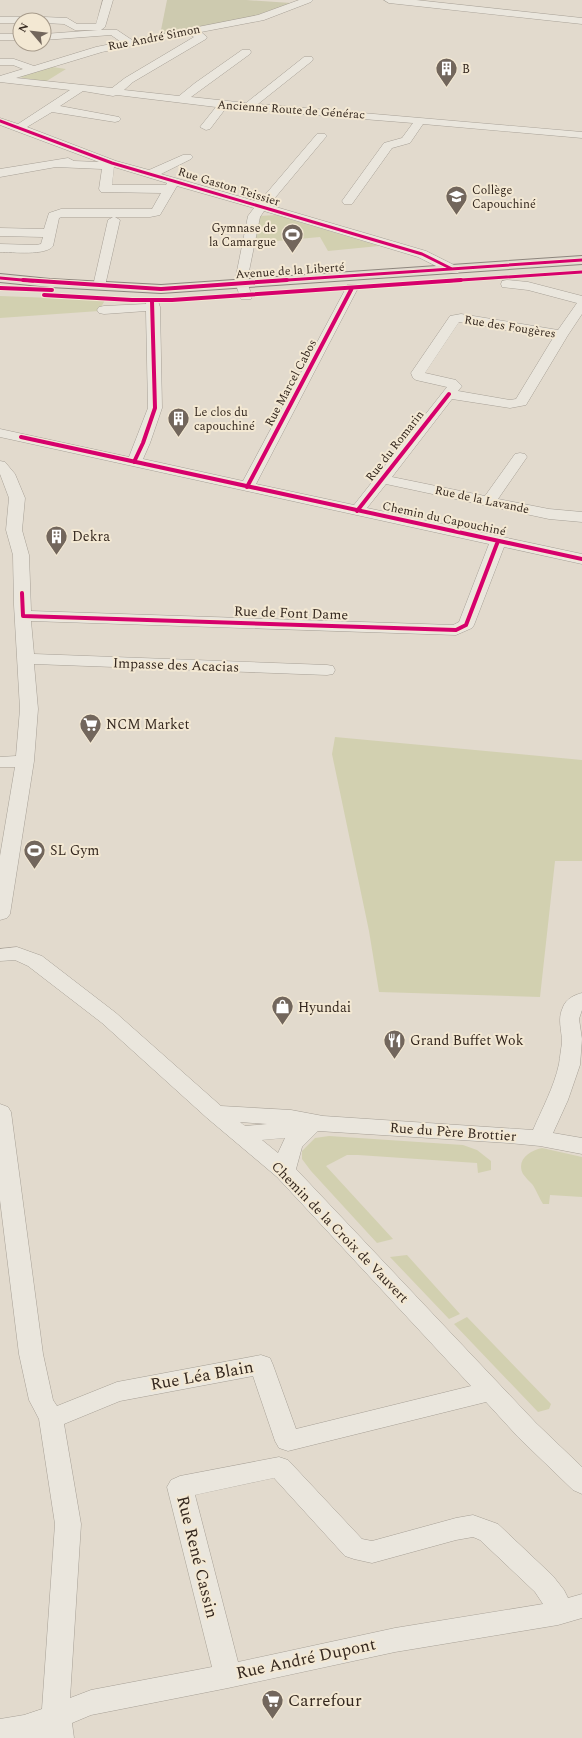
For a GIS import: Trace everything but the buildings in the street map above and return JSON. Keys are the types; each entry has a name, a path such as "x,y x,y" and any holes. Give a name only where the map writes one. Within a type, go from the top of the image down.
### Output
{"main road":[{"name":"Avenue de la Liberté","path":"0,292 153,304 244,290 454,270 582,260"},
{"name":"Avenue de la Liberté","path":"0,278 99,286 161,289 244,290 352,288 582,272"}],"street":[{"path":"52,20 67,21 75,26 100,27 108,0"},
{"name":"Rue André Simon","path":"20,80 33,69 100,49 260,18 308,0"},
{"path":"389,0 582,21"},
{"path":"494,0 496,11"},
{"path":"0,20 12,20"},
{"path":"113,93 129,80 202,37 191,31"},
{"path":"52,36 113,32 130,42"},
{"path":"0,37 12,37"},
{"path":"180,100 246,52"},
{"path":"0,62 16,58 33,69"},
{"path":"248,107 308,59"},
{"path":"0,80 20,80"},
{"name":"Ancienne Route de Générac","path":"20,80 79,89 223,105 406,119 582,135"},
{"path":"19,128 79,89"},
{"path":"206,127 223,105"},
{"path":"49,108 115,119"},
{"name":"Rue Gaston Teissier","path":"0,121 95,156 150,174 172,185 261,207 422,254 454,270"},
{"path":"348,201 388,145 406,141 419,122"},
{"path":"244,290 242,272 254,216 321,136"},
{"path":"0,173 95,156"},
{"path":"150,174 187,156"},
{"path":"54,163 104,166 109,168 105,189 172,185"},
{"path":"0,248 36,249 47,246 54,216 61,213 156,212 172,185"},
{"path":"99,286 114,220"},
{"path":"0,232 49,237"},
{"path":"0,240 49,237"},
{"path":"507,284 528,286 582,300"},
{"name":"Rue Marcel Cabos","path":"247,487 352,288"},
{"path":"104,310 153,304 155,408 143,443 134,462"},
{"path":"449,394 510,404 521,402 561,335 582,305"},
{"name":"Rue des Fougères","path":"449,394 455,386 454,384 421,377 418,375 418,372 455,319 461,318 561,335"},
{"name":"Rue du Romarin","path":"357,511 449,394"},
{"path":"0,423 21,437"},
{"path":"0,428 21,437"},
{"path":"0,433 21,437"},
{"name":"Chemin du Capouchiné","path":"21,437 582,559"},
{"path":"489,501 520,457"},
{"path":"0,465 8,474 18,498 14,519 14,530 21,555 29,709 25,761 0,914"},
{"name":"Rue de la Lavande","path":"382,479 549,514 582,517"},
{"name":"Rue de Font Dame","path":"23,616 456,630 466,625 498,541"},
{"name":"Impasse des Acacias","path":"26,659 327,670"},
{"path":"0,762 25,761"},
{"name":"Chemin de la Croix de Vauvert","path":"0,955 17,954 35,961 110,1018 215,1113 285,1171 527,1430 582,1483"},
{"path":"540,1138 557,1100 569,1065 572,1042 569,1018 573,1006 582,1000"},
{"path":"0,1112 31,1354 41,1400 51,1419 68,1524 58,1726 42,1738"},
{"name":"Rue du Père Brottier","path":"215,1113 291,1118 315,1126"},
{"path":"241,1134 247,1127 263,1116"},
{"path":"285,1171 287,1153 295,1138 315,1126"},
{"name":"Rue du Père Brottier","path":"241,1134 315,1126 540,1138 582,1146"},
{"name":"Rue Léa Blain","path":"51,1419 117,1392 261,1365 288,1441"},
{"path":"491,1391 288,1441 279,1467 354,1548 372,1552 456,1529 473,1526 489,1532 544,1584 555,1598 574,1613"},
{"name":"Rue René Cassin","path":"228,1676 180,1487 279,1467"},
{"name":"Rue André Dupont","path":"0,1732 24,1728 58,1726 91,1703 228,1676 395,1640 574,1613"}],"shaded area":[{"path":"167,0 246,0 291,3 265,14 160,35"},
{"path":"46,66 66,69 45,82 14,76"},
{"path":"276,215 379,246 328,251 320,237 255,243 260,216"},
{"path":"0,296 105,300 99,311 0,318"},
{"path":"335,737 582,760 582,861 555,861 540,997 379,992 369,931 332,754"},
{"path":"329,1136 463,1145 477,1150 491,1161 491,1170 478,1173 477,1163 358,1155 347,1155 326,1166 393,1239 377,1243 311,1171 302,1159 302,1151 315,1138"},
{"path":"542,1148 582,1157 582,1197 550,1195 549,1204 543,1204 521,1169 521,1164 528,1154"},
{"path":"407,1255 460,1314 449,1319 390,1257"},
{"path":"467,1317 551,1404 549,1409 538,1412 454,1324"}],"cycle path":[{"path":"0,121 112,163 422,254 452,269"},
{"path":"0,278 50,283 161,289 582,260"},
{"path":"44,295 132,300 172,300 582,272"},
{"path":"0,288 52,290"},
{"path":"247,487 352,288"},
{"path":"134,462 143,443 155,408 152,301"},
{"path":"357,511 449,394"},
{"path":"21,437 582,559"},
{"path":"22,593 23,616 456,630 466,625 498,541"}],"place":[{"name":"B","path":"447,88"},
{"name":"Collège Capouchiné","path":"456,216"},
{"name":"Gymnase de la Camargue","path":"292,254"},
{"name":"Le clos du capouchiné","path":"179,438"},
{"name":"Dekra","path":"57,556"},
{"name":"NCM Market","path":"90,744"},
{"name":"SL Gym","path":"35,870"},
{"name":"Hyundai","path":"283,1026"},
{"name":"Grand Buffet Wok","path":"395,1060"},
{"name":"Carrefour","path":"273,1720"}]}
